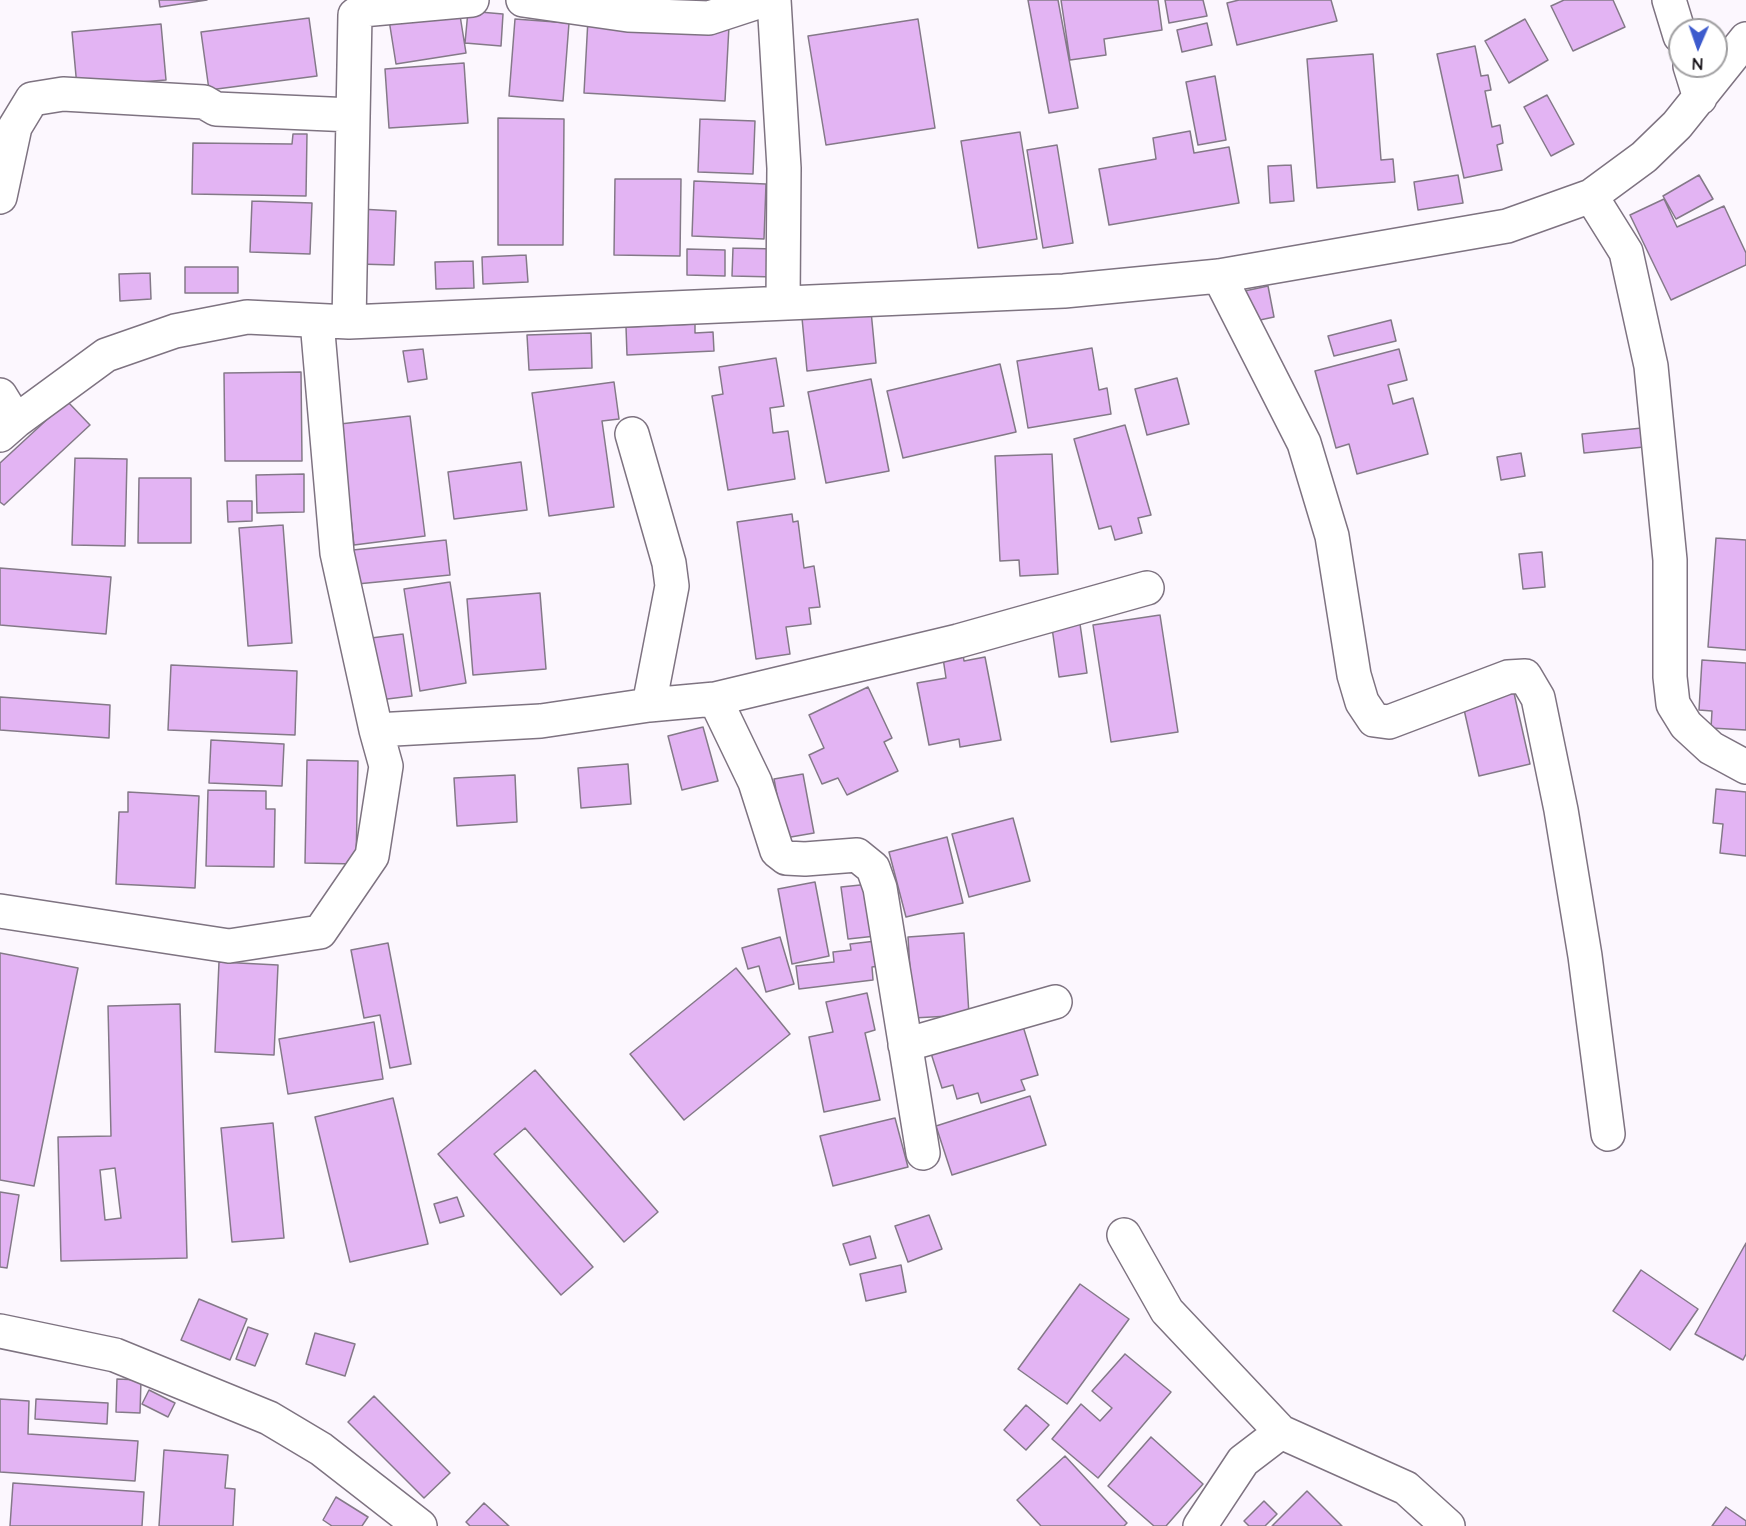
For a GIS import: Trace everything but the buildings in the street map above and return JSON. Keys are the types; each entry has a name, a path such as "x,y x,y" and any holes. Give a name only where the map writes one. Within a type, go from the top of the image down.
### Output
{"street":[{"path":"350,322 355,15 362,10 472,0"},
{"path":"523,0 628,15 709,18 764,0"},
{"path":"774,0 784,168 783,303"},
{"path":"1669,0 1674,18"},
{"path":"5,417 106,355 175,331 247,317 350,322 1064,291 1219,276 1507,226 1590,196 1644,157 1677,125 1746,39"},
{"path":"1694,78 1700,98"},
{"path":"0,197 15,127 32,99 63,94 204,102 216,109 352,115"},
{"path":"1590,196 1626,252 1651,366 1670,560 1670,677 1673,704 1686,725 1711,748 1746,768"},
{"path":"1219,276 1304,443 1332,536 1354,675 1362,702 1374,720 1389,722 1508,677 1525,676 1538,698 1561,810 1585,956 1608,1134"},
{"path":"0,911 229,946 320,932 372,856 386,766 337,554 317,321"},
{"path":"632,434 669,563 672,586 649,705"},
{"path":"376,730 541,721 649,705 715,699 958,641 1147,588"},
{"path":"715,699 755,782 777,851 786,858 857,855 873,868 880,888 922,1153"},
{"path":"905,1045 1055,1002"},
{"path":"1124,1236 1167,1311 1281,1432 1406,1488 1448,1526"},
{"path":"0,1331 115,1355 269,1418 321,1449 420,1526"},
{"path":"1200,1526 1243,1461 1281,1432"}]}
